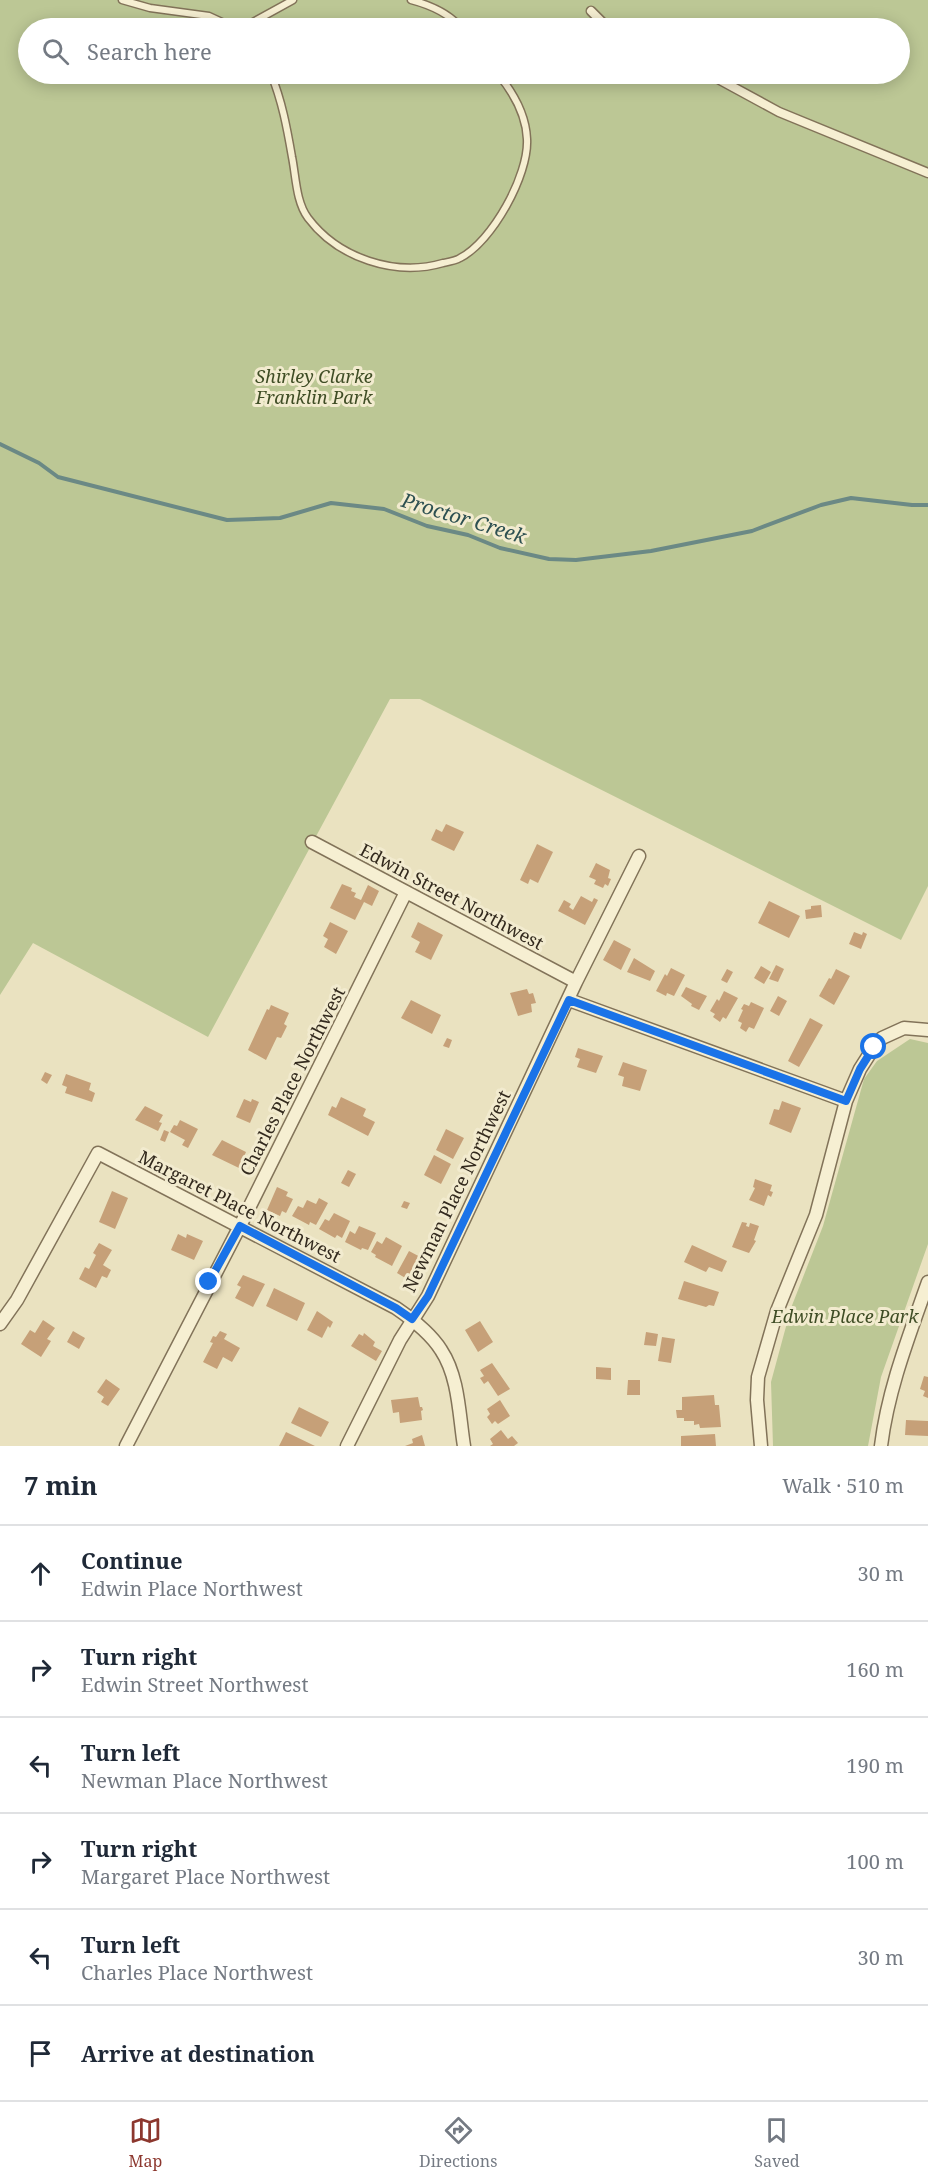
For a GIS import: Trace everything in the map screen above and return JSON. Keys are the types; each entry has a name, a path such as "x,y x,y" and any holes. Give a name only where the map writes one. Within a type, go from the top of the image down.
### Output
{"street":[{"path":"591,11 598,18"},
{"path":"727,84 779,112 928,173"},
{"name":"Edwin Street Northwest","path":"312,842 576,982"},
{"name":"Newman Place Northwest","path":"347,1446 412,1319 428,1296 576,982 639,856"},
{"name":"Charles Place Northwest","path":"126,1446 240,1226 406,892"},
{"path":"569,1000 846,1101"},
{"path":"762,1446 757,1400 758,1377 777,1311 816,1215 846,1101 860,1069 882,1038 904,1028 928,1030"},
{"name":"Margaret Place Northwest","path":"0,1324 17,1300 99,1153 396,1308 412,1319 441,1350 454,1379 464,1446"},
{"path":"881,1446 884,1415 894,1380 928,1282"}],"lane":[{"path":"122,0 150,8 213,18"},
{"path":"260,18 293,0"},
{"path":"411,0 426,4 450,18"},
{"path":"275,84 280,97 300,201 307,217 338,246 367,260 411,268 433,266 461,258 481,241 514,196 522,171 527,140 516,100 505,84"}],"green space":[{"name":"Shirley Clarke Franklin Park","path":"0,0 928,0 928,886 901,940 420,699 390,699 208,1037 33,943 0,995"},
{"name":"Edwin Place Park","path":"910,1039 928,1043 928,1244 881,1377 868,1446 773,1446 771,1382 791,1308 823,1226 864,1079 877,1061"}],"building":[{"path":"446,824 464,832 454,851 431,840 436,829 442,832"},
{"path":"537,844 553,852 538,883 530,879 528,884 520,880"},
{"path":"596,863 610,870 608,878 611,879 608,886 605,884 603,888 594,884 596,880 589,877"},
{"path":"342,884 352,888 351,891 356,893 354,897 361,900 368,885 379,891 372,906 364,902 355,920 330,908"},
{"path":"581,896 592,902 594,898 598,900 585,925 558,911 564,900 571,904 569,907 573,910"},
{"path":"769,901 800,916 789,938 758,923"},
{"path":"821,905 822,917 806,919 805,910 811,909 811,906"},
{"path":"330,922 348,931 336,954 324,947 328,939 323,936"},
{"path":"418,922 443,935 431,960 415,952 420,942 411,937"},
{"path":"854,932 867,934 861,949 849,944"},
{"path":"614,940 631,949 621,970 603,960"},
{"path":"634,958 655,971 650,981 627,972"},
{"path":"776,965 784,969 778,982 769,979"},
{"path":"761,966 771,972 764,984 754,978"},
{"path":"671,968 685,975 674,996 667,993 666,996 656,991"},
{"path":"727,969 733,972 727,983 721,980"},
{"path":"836,969 850,976 834,1005 819,996"},
{"path":"686,987 707,996 699,1010 681,996"},
{"path":"527,989 529,994 533,993 536,1003 531,1004 532,1012 518,1016 510,993"},
{"path":"724,991 738,998 726,1019 723,1017 720,1022 713,1017 715,1014 710,1011"},
{"path":"778,996 787,1001 779,1016 770,1011"},
{"path":"411,1000 441,1015 432,1034 401,1018"},
{"path":"751,1002 764,1008 754,1029 749,1027 746,1032 740,1028 742,1023 738,1021 744,1004 749,1006"},
{"path":"271,1005 289,1013 284,1024 287,1026 281,1038 277,1037 266,1060 248,1050"},
{"path":"810,1018 823,1025 799,1067 788,1061"},
{"path":"447,1038 452,1040 449,1048 443,1046"},
{"path":"578,1048 603,1056 596,1073 577,1067 580,1059 575,1057"},
{"path":"623,1062 647,1070 640,1091 622,1086 624,1077 618,1075"},
{"path":"45,1072 52,1075 47,1084 41,1080"},
{"path":"66,1074 91,1083 89,1090 95,1093 92,1102 65,1093 67,1087 62,1085"},
{"path":"341,1097 366,1109 363,1116 375,1122 368,1136 328,1115 332,1106 336,1108"},
{"path":"244,1099 259,1102 250,1123 236,1117"},
{"path":"782,1101 801,1108 791,1133 769,1124 774,1109 779,1110"},
{"path":"145,1106 163,1115 158,1131 135,1120"},
{"path":"180,1120 198,1129 188,1148 182,1145 185,1140 170,1132"},
{"path":"446,1129 464,1138 453,1159 436,1150"},
{"path":"164,1130 169,1132 165,1142 160,1140"},
{"path":"222,1140 246,1152 239,1168 212,1155"},
{"path":"434,1155 451,1164 441,1184 424,1175"},
{"path":"348,1170 356,1174 349,1187 341,1183"},
{"path":"755,1179 772,1185 770,1191 773,1192 771,1197 768,1195 764,1206 749,1200 755,1188 753,1187"},
{"path":"277,1187 288,1192 286,1196 293,1199 286,1213 282,1211 280,1216 267,1210"},
{"path":"112,1191 128,1198 115,1229 99,1222"},
{"path":"319,1198 328,1203 316,1225 310,1222 309,1225 292,1216 298,1206 303,1208 307,1200 316,1204"},
{"path":"404,1201 410,1203 407,1209 401,1207"},
{"path":"334,1213 350,1221 342,1238 337,1235 335,1238 319,1229 325,1219 329,1221"},
{"path":"742,1222 747,1223 746,1226 749,1227 750,1223 759,1226 754,1240 756,1241 749,1253 732,1247"},
{"path":"359,1226 376,1233 368,1250 362,1248 361,1250 345,1242 350,1231 355,1234"},
{"path":"178,1234 186,1238 187,1234 203,1241 194,1260 171,1250"},
{"path":"386,1237 402,1246 392,1266 375,1257 376,1255 371,1252 377,1241 382,1244"},
{"path":"99,1243 112,1250 103,1265 111,1270 107,1278 102,1276 96,1288 79,1279 85,1267 89,1269 96,1255 93,1253"},
{"path":"692,1245 727,1261 722,1272 709,1267 706,1272 684,1262"},
{"path":"409,1251 424,1259 412,1282 397,1273"},
{"path":"243,1275 265,1284 253,1307 235,1298 241,1287 237,1285"},
{"path":"684,1281 719,1292 714,1306 706,1307 678,1299"},
{"path":"274,1288 305,1303 297,1321 266,1306"},
{"path":"317,1311 333,1322 330,1328 328,1326 322,1338 307,1330"},
{"path":"43,1320 55,1328 47,1339 51,1341 41,1357 21,1344 30,1330 35,1333"},
{"path":"480,1321 493,1342 478,1352 465,1330"},
{"path":"73,1331 85,1338 79,1349 67,1342"},
{"path":"220,1331 227,1334 224,1339 240,1348 232,1362 223,1357 217,1369 203,1362 213,1343 210,1342 213,1336 216,1337"},
{"path":"646,1332 658,1334 656,1346 644,1345"},
{"path":"364,1333 375,1342 373,1346 382,1351 376,1361 351,1346 359,1334 363,1336"},
{"path":"662,1337 675,1339 671,1363 658,1361"},
{"path":"492,1363 510,1389 498,1396 488,1381 484,1384 480,1378 484,1376 480,1370"},
{"path":"596,1367 611,1368 611,1380 596,1379"},
{"path":"924,1376 928,1377 928,1398 923,1396 925,1391 920,1389"},
{"path":"106,1379 120,1389 108,1406 101,1402 104,1397 97,1392"},
{"path":"628,1380 640,1380 640,1395 627,1395"},
{"path":"714,1395 715,1405 719,1405 721,1427 700,1428 699,1424 694,1425 694,1421 677,1418 676,1410 682,1410 682,1397"},
{"path":"418,1397 423,1410 421,1411 422,1420 400,1423 399,1412 393,1413 391,1400"},
{"path":"500,1400 510,1416 498,1424 495,1421 492,1424 487,1417 490,1414 487,1409"},
{"path":"299,1407 329,1422 321,1437 291,1423"},
{"path":"906,1420 928,1421 928,1436 905,1435"},
{"path":"501,1430 508,1439 512,1436 518,1443 514,1446 490,1446 493,1444 490,1439"},
{"path":"286,1432 315,1446 279,1446"},
{"path":"715,1434 716,1446 681,1446 681,1436"},
{"path":"422,1435 425,1446 405,1446 413,1443 412,1439"}],"waterway":[{"name":"Proctor Creek","path":"0,444 39,463 58,477 227,520 280,518 331,503 384,509 427,526 468,535 500,548 549,559 576,560 651,551 752,531 821,505 851,498 928,505"}],"route":[{"path":"209,1282 240,1226 396,1308 412,1319 428,1296 569,1000 846,1101 860,1069 874,1047"}]}
